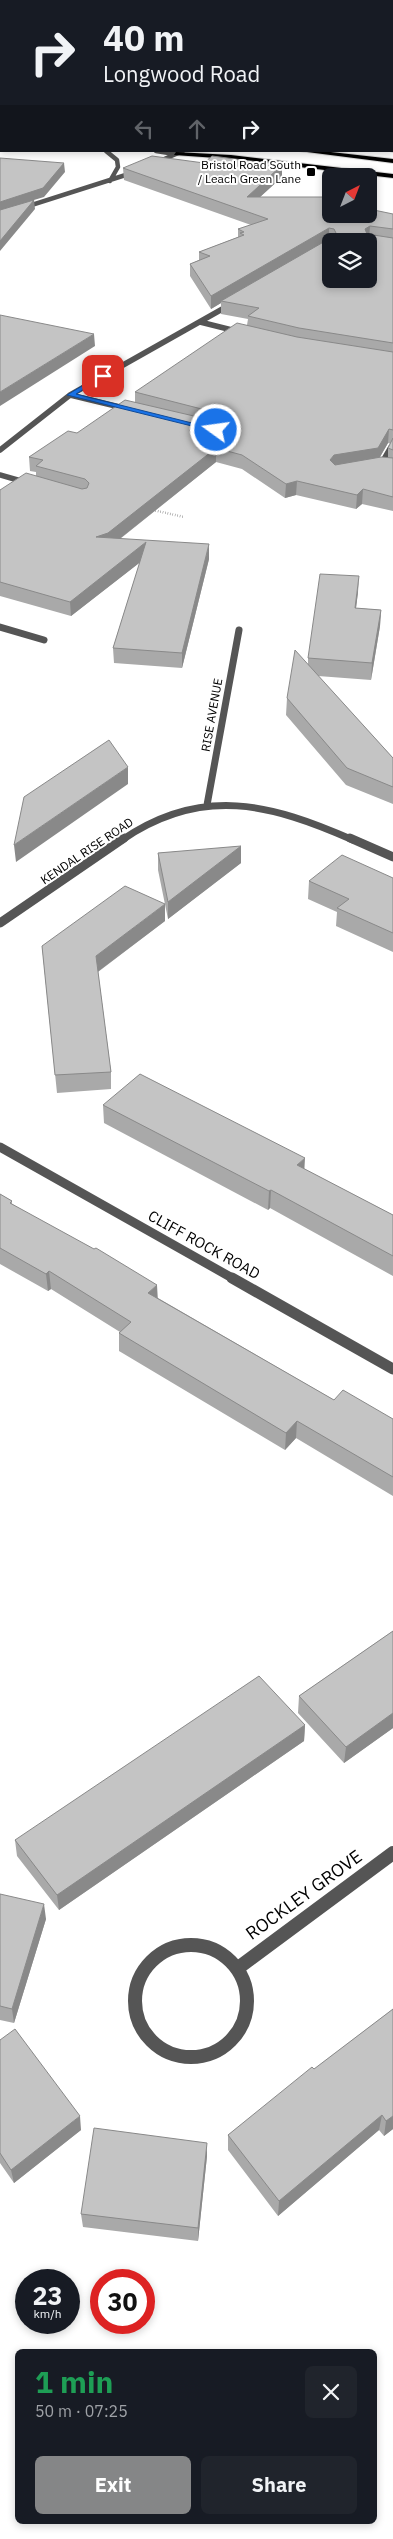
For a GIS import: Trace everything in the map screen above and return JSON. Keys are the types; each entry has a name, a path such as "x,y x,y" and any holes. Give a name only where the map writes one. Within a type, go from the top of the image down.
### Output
{"highway":[{"path":"178,152 393,176"},
{"path":"311,152 393,161"}],"street":[{"path":"107,152 118,160 118,167 110,181"},
{"path":"148,167 178,152"},
{"path":"0,215 140,170"},
{"path":"0,450 70,395 240,299"},
{"path":"200,322 244,333"},
{"path":"70,395 138,411"},
{"path":"371,468 383,467 391,446"},
{"path":"0,475 38,485"},
{"path":"0,627 44,640"},
{"name":"RISE AVENUE","path":"207,805 239,630"},
{"name":"KENDAL RISE ROAD","path":"0,923 141,827 181,812 207,805 260,807 305,819 393,857"},
{"name":"CLIFF ROCK ROAD","path":"0,1147 393,1369"},
{"name":"ROCKLEY GROVE","path":"238,1968 393,1853"},
{"path":"190,1944 217,1951 238,1968 248,1992 246,2020 231,2042 206,2056 178,2056 153,2043 137,2021 134,1994 143,1969 164,1951 190,1944"}],"path":[{"path":"147,508 184,518"}],"building":[{"path":"152,156 204,163 212,156 282,165 247,197 322,197 322,223 377,223 378,211 393,214 393,229 370,226 365,229 367,233 336,233 334,229 329,228 211,296 190,264 210,256 199,252 244,235 240,233 244,232 238,229 268,219 123,168"},
{"path":"0,158 64,163 43,188 0,202"},
{"path":"34,200 0,241 0,210"},
{"path":"377,236 393,238 393,343 299,328 248,316 259,308 221,301 322,243 322,288 377,288"},
{"path":"0,315 94,334 0,392"},
{"path":"237,323 297,337 393,352 393,430 389,429 378,448 334,455 330,460 335,465 381,457 393,458 393,497 363,489 357,495 297,481 286,484 242,455 216,448 108,533 96,537 209,544 182,653 113,648 146,542 70,602 0,582 0,490 26,473 82,489 87,488 89,483 85,479 36,466 43,460 29,457 68,431 77,433 125,400 224,423 211,435 213,440 218,440 237,424 237,418 135,392"},
{"path":"393,438 393,450 388,448"},
{"path":"320,574 359,576 355,608 381,610 372,663 308,658"},
{"path":"295,650 393,758 393,787 347,768 287,698"},
{"path":"109,740 128,767 14,845 24,797"},
{"path":"241,846 168,902 158,853"},
{"path":"342,855 393,878 393,933 337,908 349,899 309,881"},
{"path":"125,886 165,904 96,956 111,1072 55,1075 42,946"},
{"path":"140,1074 305,1158 297,1165 393,1215 393,1256 271,1190 269,1191 103,1105"},
{"path":"0,1194 12,1201 10,1203 94,1249 96,1248 157,1285 148,1293 334,1400 343,1390 393,1419 393,1477 297,1421 286,1433 119,1333 131,1322 49,1271 46,1274 0,1248"},
{"path":"393,1631 393,1713 346,1747 299,1696"},
{"path":"259,1676 305,1725 57,1895 15,1840"},
{"path":"0,1894 44,1904 12,2009 0,2006"},
{"path":"393,2009 393,2116 386,2121 382,2115 279,2201 228,2135 312,2067 314,2069"},
{"path":"15,2029 80,2116 11,2170 0,2153 0,2040"},
{"path":"94,2128 207,2143 198,2228 81,2214"}],"place":[{"name":"Bristol Road South / Leach Green Lane","path":"311,172"}],"route":[{"path":"103,376 70,395 216,430"}]}
